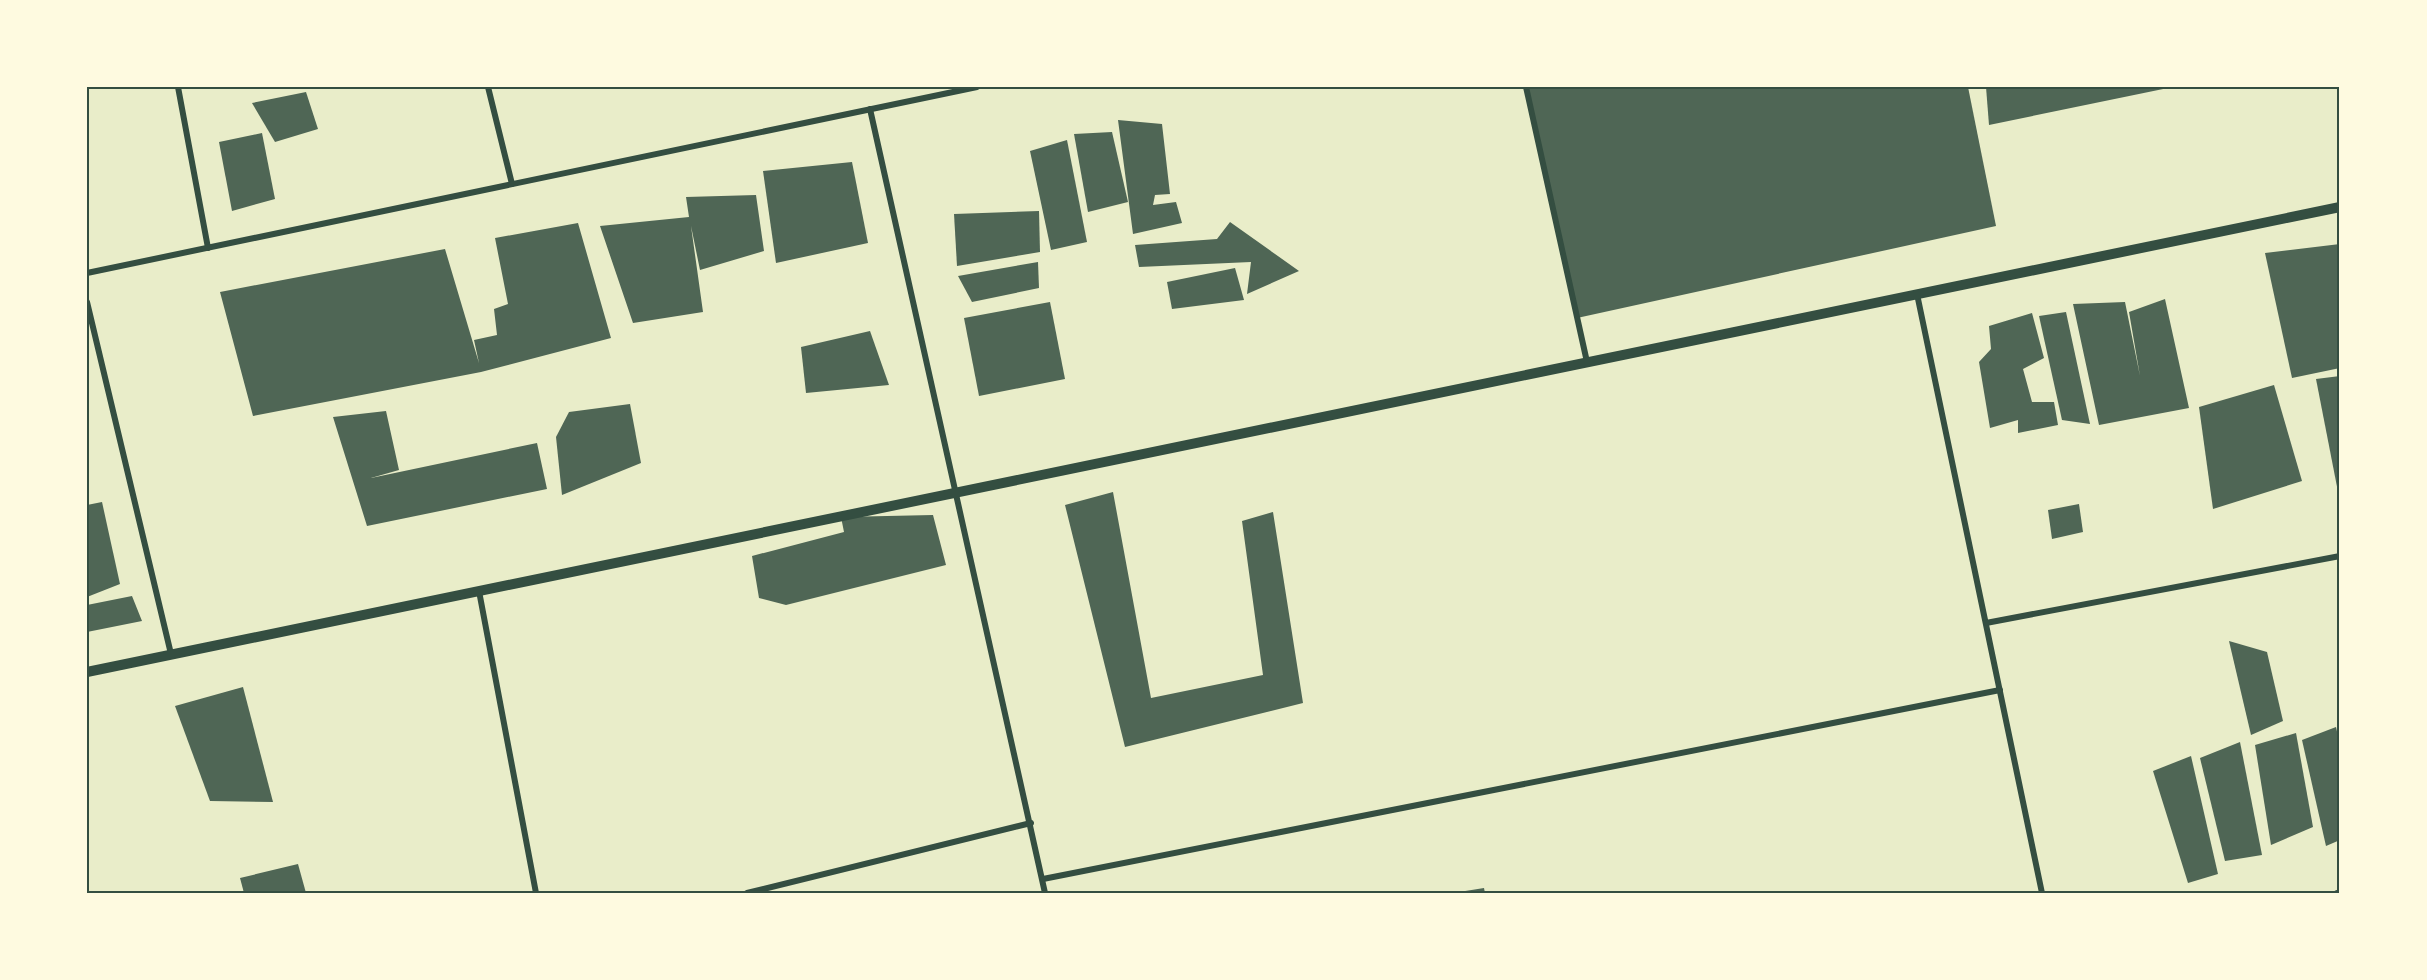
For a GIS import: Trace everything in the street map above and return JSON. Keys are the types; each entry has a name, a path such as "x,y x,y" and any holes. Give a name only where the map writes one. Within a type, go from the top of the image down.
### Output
{"street":[{"path":"178,87 208,248"},
{"path":"488,87 512,184"},
{"path":"87,273 977,87"},
{"path":"1526,87 1587,362"},
{"path":"870,109 1046,893"},
{"path":"87,672 2340,207"},
{"path":"1917,294 2042,893"},
{"path":"87,302 171,654"},
{"path":"1986,623 2340,556"},
{"path":"479,591 536,893"},
{"path":"1043,879 2000,690"},
{"path":"747,893 1031,824"}],"building":[{"path":"1526,87 1968,87 1996,226 1577,318"},
{"path":"1986,87 2168,87 2168,88 1989,125"},
{"path":"306,92 318,129 275,142 252,103"},
{"path":"1118,120 1162,124 1170,194 1155,195 1153,205 1176,202 1182,223 1133,234"},
{"path":"1112,132 1128,202 1088,212 1074,134"},
{"path":"262,133 275,199 232,211 219,142"},
{"path":"1067,140 1087,242 1051,250 1030,151"},
{"path":"852,162 868,243 776,263 763,171"},
{"path":"756,195 764,251 700,270 691,226 703,312 633,323 600,226 689,217 686,197"},
{"path":"1039,211 1040,252 957,266 954,214"},
{"path":"1230,222 1299,271 1247,294 1251,262 1139,267 1135,245 1217,239"},
{"path":"578,223 611,338 481,372 253,416 220,292 445,249 479,363 474,340 497,335 494,309 508,304 495,238"},
{"path":"2340,244 2340,368 2292,378 2265,253"},
{"path":"1038,262 1039,288 972,302 958,276"},
{"path":"1235,268 1244,300 1172,309 1167,282"},
{"path":"2165,299 2189,408 2099,425 2073,304 2125,302 2140,376 2129,312"},
{"path":"1050,302 1065,379 979,396 964,318"},
{"path":"2066,312 2090,424 2062,420 2039,316"},
{"path":"2032,313 2044,358 2023,369 2032,402 2054,402 2058,425 2018,433 2018,420 1990,428 1979,362 1991,349 1989,326"},
{"path":"870,331 889,385 806,393 801,347"},
{"path":"2340,376 2340,497 2339,497 2316,379"},
{"path":"2274,385 2302,481 2213,509 2199,407"},
{"path":"630,404 641,463 562,495 556,437 569,412"},
{"path":"386,411 399,470 371,478 537,443 547,489 367,526 333,417"},
{"path":"1113,492 1151,698 1263,675 1242,521 1273,512 1303,703 1125,747 1065,505"},
{"path":"102,502 120,584 87,597 87,505"},
{"path":"2079,504 2083,532 2052,539 2048,510"},
{"path":"933,515 946,565 786,605 759,598 752,556 844,532 841,517"},
{"path":"132,596 142,621 87,632 87,605"},
{"path":"2229,641 2267,652 2283,721 2251,735"},
{"path":"243,687 273,802 210,801 175,706"},
{"path":"2336,727 2340,745 2340,840 2326,846 2302,740"},
{"path":"2296,733 2313,827 2271,845 2255,745"},
{"path":"2240,742 2262,855 2225,861 2200,758"},
{"path":"2191,756 2218,874 2188,883 2153,771"},
{"path":"298,864 306,893 244,893 240,878"},
{"path":"1484,888 1485,893 1459,893 1459,892"}]}
